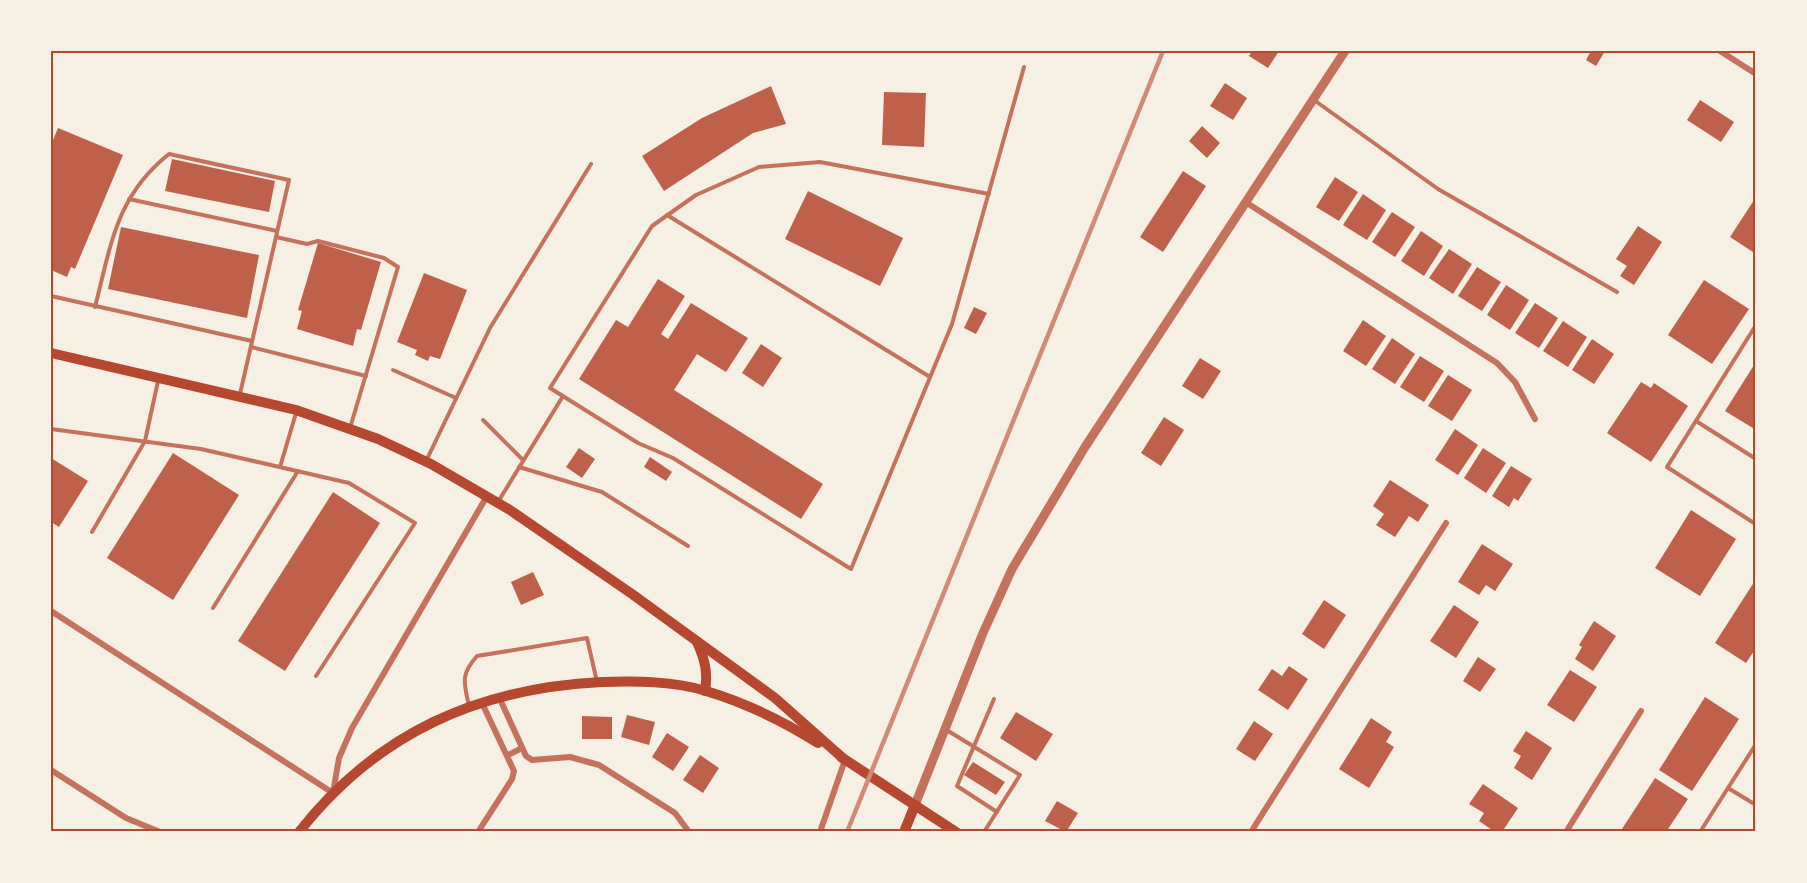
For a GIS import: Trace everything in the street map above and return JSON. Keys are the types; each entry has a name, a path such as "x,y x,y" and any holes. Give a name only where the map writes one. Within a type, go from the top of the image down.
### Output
{"main road":[{"path":"51,352 296,410 350,429 426,462 492,499 697,642 775,698 845,760"},
{"path":"697,642 706,660 708,675 705,691"},
{"path":"298,832 333,794 381,753 429,724 470,706 499,697 535,688 597,682 666,684 705,691 785,722 956,832"},
{"path":"904,832 915,805"}],"street":[{"path":"915,805 982,633 1018,559 1085,447 1345,51"},
{"path":"1720,51 1756,74"},
{"path":"1247,203 1497,363 1515,382 1535,419"},
{"path":"51,611 333,794 339,758 352,728 492,499"},
{"path":"1251,832 1446,523"},
{"path":"499,697 522,748 532,760 570,757 599,765 675,813 689,832"},
{"path":"478,832 512,779 514,771 482,702"},
{"path":"1566,832 1641,711"},
{"path":"508,755 522,748"},
{"path":"820,832 845,760"},
{"path":"51,770 126,818 160,832"}],"lane":[{"path":"988,194 820,162 759,167 696,195 652,226 550,388 638,443 673,458 851,569 952,324 1024,67"},
{"path":"1314,99 1438,189 1617,291"},
{"path":"95,307 115,227 129,199 150,169 169,154 289,180 240,395"},
{"path":"426,462 490,328 591,164"},
{"path":"129,199 278,231"},
{"path":"667,215 930,377"},
{"path":"276,237 307,244 318,241 384,258 398,267 350,429"},
{"path":"51,296 252,340"},
{"path":"1756,325 1667,467 1754,523 1756,520"},
{"path":"251,347 366,376"},
{"path":"393,370 456,398"},
{"path":"92,532 145,441 159,377"},
{"path":"492,499 519,467 563,396"},
{"path":"280,467 296,410"},
{"path":"483,420 523,460"},
{"path":"1696,421 1756,459"},
{"path":"51,429 201,448 349,483 415,523 316,676"},
{"path":"519,467 602,492 687,546"},
{"path":"213,608 298,471"},
{"path":"470,706 464,680 467,667 477,656 587,638 597,682"},
{"path":"994,699 957,786 997,812"},
{"path":"945,728 1020,775 984,832"},
{"path":"1700,832 1756,744"},
{"path":"1728,788 1756,805"}],"building":[{"path":"1252,51 1279,51 1268,68 1249,56"},
{"path":"1591,51 1605,51 1596,66 1586,60"},
{"path":"1225,83 1247,98 1233,120 1210,106"},
{"path":"771,86 786,124 753,133 664,191 642,156 702,118"},
{"path":"884,92 926,93 924,147 882,145"},
{"path":"1700,100 1734,122 1721,142 1687,120"},
{"path":"1202,126 1220,143 1207,158 1189,141"},
{"path":"58,128 123,155 75,269 71,267 67,277 51,270 51,145"},
{"path":"172,159 275,181 269,212 165,191"},
{"path":"1183,171 1206,186 1163,252 1140,237"},
{"path":"1335,177 1358,192 1339,221 1316,207"},
{"path":"808,191 903,238 880,286 785,239"},
{"path":"1363,194 1386,210 1367,240 1343,225"},
{"path":"1756,197 1756,254 1730,237"},
{"path":"1392,212 1415,227 1395,257 1372,242"},
{"path":"1638,226 1662,242 1634,285 1620,276 1627,266 1616,259"},
{"path":"121,227 259,255 247,318 108,289"},
{"path":"1421,231 1443,246 1424,276 1401,261"},
{"path":"318,243 381,262 361,330 357,329 353,346 297,329 302,311 298,310"},
{"path":"1449,249 1472,264 1453,294 1429,278"},
{"path":"1477,267 1501,282 1482,311 1458,296"},
{"path":"424,273 467,290 440,359 430,356 428,361 415,355 417,350 397,342"},
{"path":"658,279 685,296 661,334 668,339 691,303 748,338 726,372 697,354 674,390 823,484 801,519 579,379 616,320 628,327"},
{"path":"1704,280 1749,309 1712,364 1668,335"},
{"path":"1506,285 1529,300 1510,330 1487,315"},
{"path":"1535,303 1558,318 1539,348 1515,333"},
{"path":"974,307 987,313 976,334 964,328"},
{"path":"1363,320 1386,336 1366,366 1343,351"},
{"path":"1563,321 1587,337 1568,367 1543,351"},
{"path":"1392,338 1415,354 1395,384 1372,369"},
{"path":"1592,339 1614,354 1594,384 1572,370"},
{"path":"761,344 782,358 763,387 742,373"},
{"path":"1420,356 1444,371 1424,402 1400,387"},
{"path":"1200,358 1221,371 1203,399 1182,386"},
{"path":"1754,365 1756,366 1756,430 1725,411"},
{"path":"1448,375 1472,390 1452,421 1428,406"},
{"path":"1641,382 1651,388 1654,383 1688,406 1651,462 1607,433"},
{"path":"1164,417 1184,430 1161,466 1141,453"},
{"path":"1455,429 1478,445 1458,475 1435,460"},
{"path":"579,448 595,459 582,478 566,467"},
{"path":"1483,448 1506,463 1486,493 1464,478"},
{"path":"173,453 239,495 173,600 107,558"},
{"path":"650,457 672,472 666,481 644,467"},
{"path":"51,458 88,481 59,527 51,522"},
{"path":"1511,466 1532,479 1518,501 1514,498 1509,507 1492,496"},
{"path":"1390,480 1429,505 1418,522 1409,516 1395,537 1376,525 1384,514 1373,506"},
{"path":"333,492 380,523 285,671 238,641"},
{"path":"1691,510 1736,539 1700,596 1655,568"},
{"path":"1482,544 1513,564 1495,591 1486,585 1479,595 1458,582"},
{"path":"533,572 544,595 521,605 511,582"},
{"path":"1756,579 1756,648 1746,663 1715,643"},
{"path":"1324,600 1346,615 1324,649 1302,634"},
{"path":"1454,605 1479,622 1456,658 1430,641"},
{"path":"1594,621 1616,636 1593,671 1575,659 1582,647 1579,645"},
{"path":"1478,657 1496,669 1480,692 1463,681"},
{"path":"1289,666 1308,679 1288,710 1258,690 1272,669 1282,676"},
{"path":"1570,670 1597,687 1574,722 1547,705"},
{"path":"1705,697 1739,719 1692,791 1659,770"},
{"path":"1016,712 1053,734 1036,761 1000,738"},
{"path":"627,715 655,722 649,745 621,737"},
{"path":"582,716 612,717 612,739 582,739"},
{"path":"1371,718 1392,732 1386,742 1394,747 1369,788 1339,769"},
{"path":"1254,721 1273,734 1255,761 1236,749"},
{"path":"1526,731 1552,748 1532,780 1514,768 1521,756 1513,751"},
{"path":"667,733 689,747 673,771 652,757"},
{"path":"700,755 719,768 703,793 683,780"},
{"path":"973,762 1005,782 996,795 964,775"},
{"path":"1655,778 1688,799 1666,832 1620,832"},
{"path":"1483,784 1518,808 1502,832 1495,832 1479,821 1484,813 1469,804"},
{"path":"1057,801 1078,813 1066,832 1045,821"}],"railway":[{"path":"847,832 1163,51"}]}
